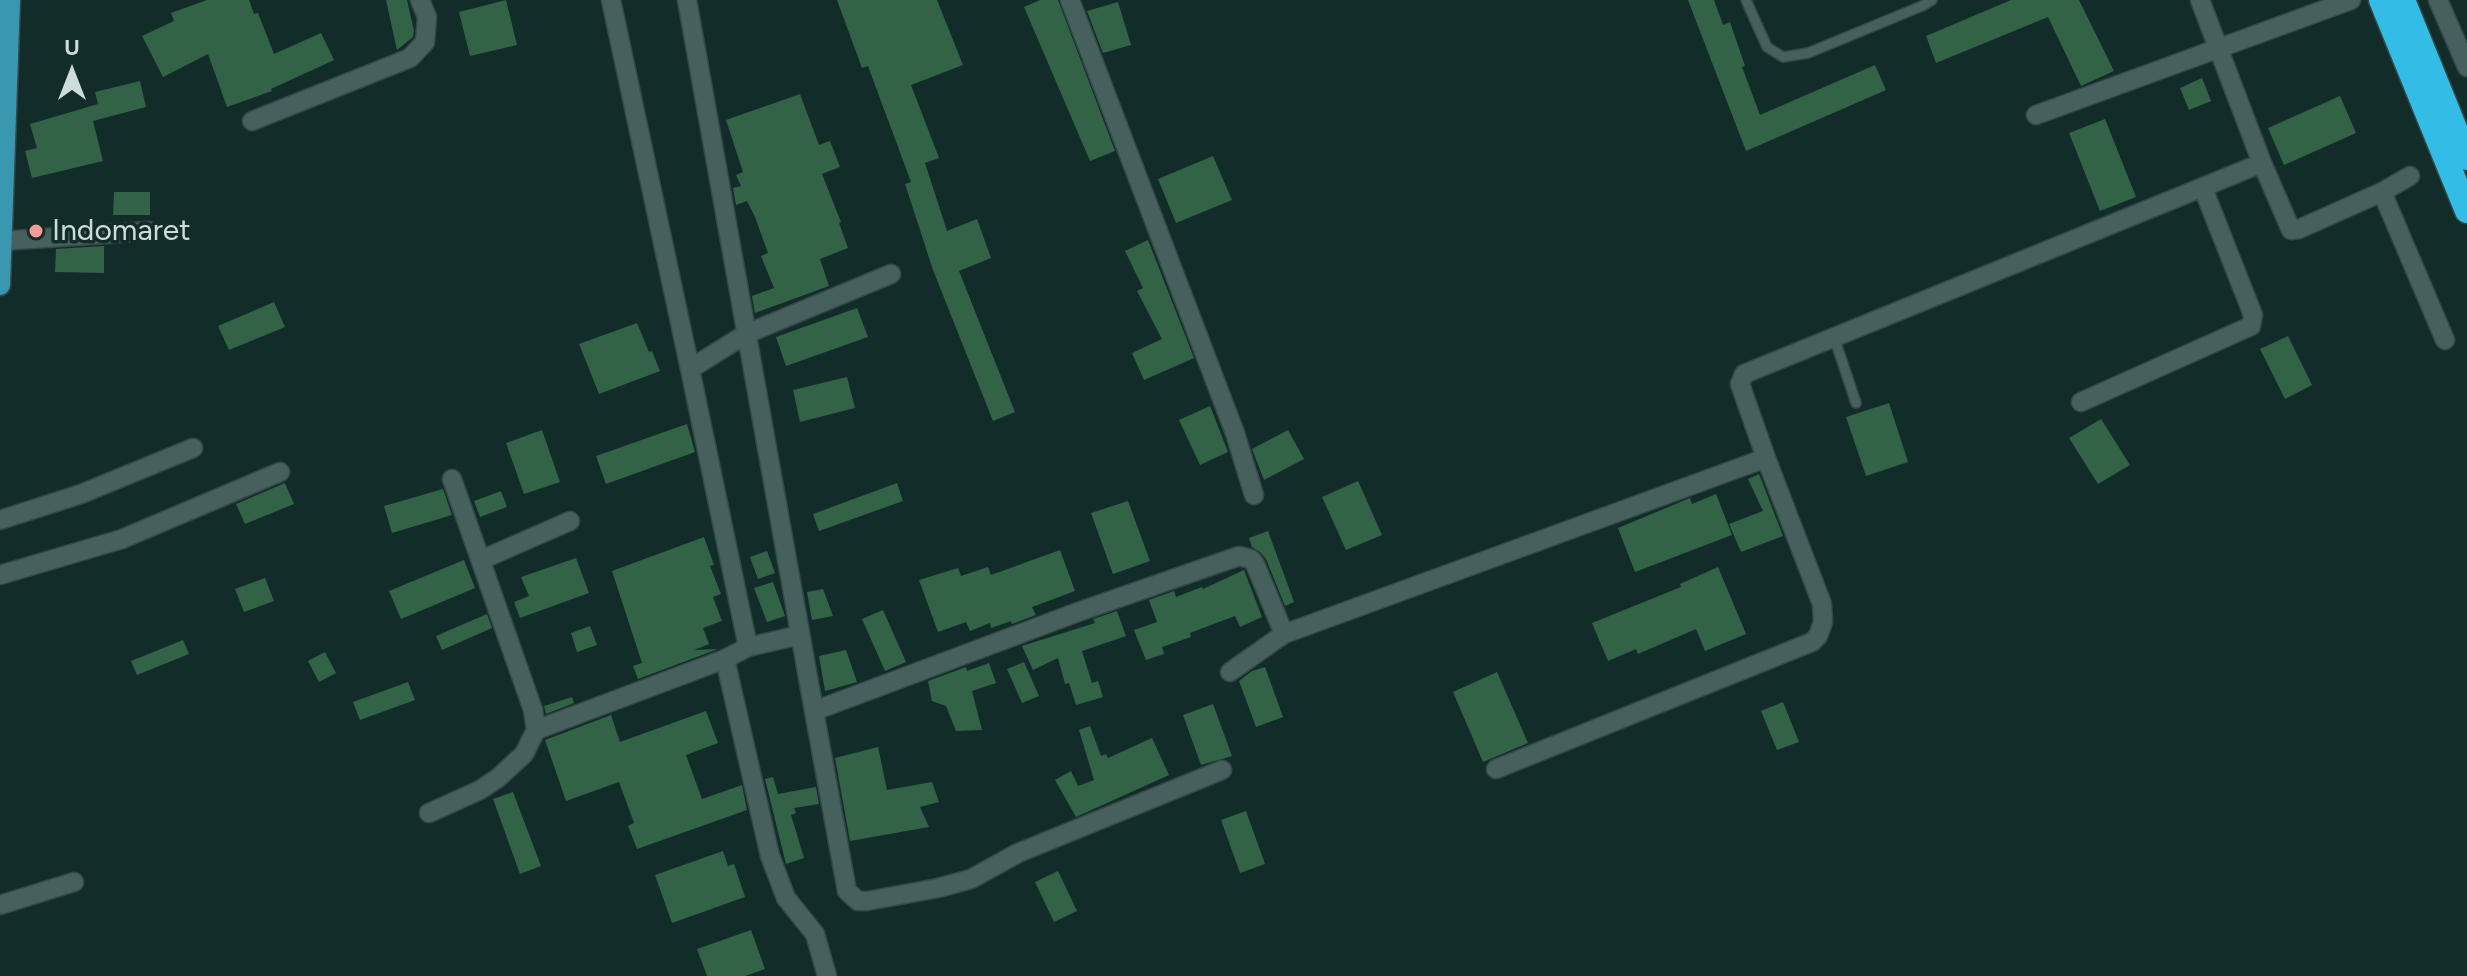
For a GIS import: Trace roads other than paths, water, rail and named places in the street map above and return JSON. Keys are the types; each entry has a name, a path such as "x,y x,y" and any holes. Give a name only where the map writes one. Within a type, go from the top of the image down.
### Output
{"highway":[{"path":"2381,0 2467,211"},
{"path":"2403,0 2467,158"}],"main road":[{"path":"0,285 10,0"}],"street":[{"path":"252,121 410,58 425,42 427,17 420,0"},
{"path":"611,0 748,647"},
{"path":"687,0 847,891 858,901 938,888 971,879 1018,853 1222,770"},
{"path":"1070,0 1235,433 1254,495"},
{"path":"2200,0 2291,230 2382,192 2410,176"},
{"path":"2036,115 2351,0"},
{"path":"2438,0 2467,67"},
{"path":"1496,769 1812,642 1818,636 1823,622 1822,604 1740,384 1744,374 2262,163"},
{"path":"2081,402 2251,326 2254,321 2203,188"},
{"path":"2382,192 2445,340"},
{"path":"1,241 149,231"},
{"path":"690,369 746,334 891,274"},
{"path":"0,520 81,494 193,448"},
{"path":"1230,672 1284,634 1766,458"},
{"path":"0,575 118,540 280,472"},
{"path":"429,813 480,790 498,778 524,754 536,730 533,710 452,479"},
{"path":"481,560 570,521"},
{"path":"814,711 1078,612 1239,556 1251,559 1255,564 1284,634"},
{"path":"536,730 725,659 748,647 800,635"},
{"path":"725,659 770,856 786,898 815,934 827,976"},
{"path":"0,905 74,882"}],"lane":[{"path":"1746,0 1767,47 1783,57 1808,53 1932,0"},
{"path":"1834,337 1856,403"}],"place":[{"name":"Indomaret","path":"36,231"}]}
